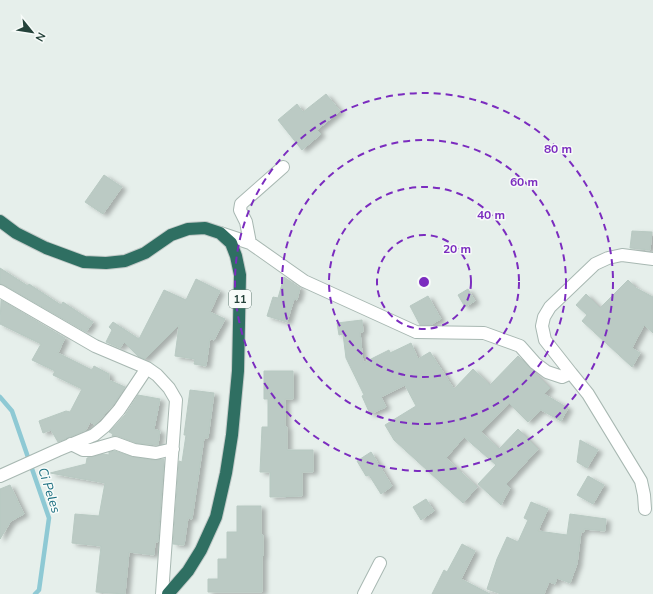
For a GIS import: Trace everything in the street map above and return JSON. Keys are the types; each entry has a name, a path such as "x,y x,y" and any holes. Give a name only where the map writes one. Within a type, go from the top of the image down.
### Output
{"highway":[{"path":"0,221 16,233 46,248 84,262 106,263 125,261 145,253 171,235 188,229 205,228 220,232"},
{"name":"11","path":"168,594 188,571 198,555 216,517 226,473 232,435 238,371 240,275 236,256 230,243 220,232"}],"street":[{"path":"250,243 246,222 240,213 241,204 283,167"},
{"path":"220,232 250,243 304,281 416,332 484,333 520,346 535,363 547,372 562,377 571,373"},
{"path":"645,509 641,481 588,394 545,340 542,326 544,317 550,307 595,264 608,258 622,255 653,259"},
{"path":"0,291 96,346 147,368 157,375 169,388 176,400 162,594"},
{"path":"1,476 94,435 105,426 119,410 147,368"},
{"path":"71,444 83,450 91,450 115,443 134,450 156,453 173,449"},
{"path":"364,594 380,563"}],"building":[{"path":"326,94 340,111 317,130 321,134 302,150 278,120 297,104 303,112"},
{"path":"104,175 122,187 103,214 85,202"},
{"path":"632,231 652,232 650,250 630,248"},
{"path":"0,268 28,286 29,284 61,305 63,302 93,322 86,332 0,284"},
{"path":"284,277 300,288 297,300 294,299 287,322 267,316 273,297 278,298"},
{"path":"196,279 220,291 210,312 225,319 214,340 210,338 206,366 194,364 195,359 175,356 179,325 145,359 139,357 124,342 120,348 106,342 112,330 109,327 113,322 139,339 164,290 186,300"},
{"path":"628,280 636,288 653,297 653,333 644,325 632,348 640,353 632,367 582,321 587,315 576,305 586,294 600,308"},
{"path":"468,289 475,301 465,307 458,295"},
{"path":"428,296 441,319 430,325 420,325 410,306"},
{"path":"1,300 65,338 58,353 92,370 94,366 109,374 109,380 125,387 113,405 95,425 90,422 86,430 58,442 51,430 43,433 39,421 66,411 70,412 82,389 53,375 55,371 32,360 41,344 0,324"},
{"path":"362,320 363,332 360,332 363,363 389,350 390,353 411,343 418,359 430,352 454,389 473,369 490,385 518,356 550,388 544,394 568,408 561,421 541,410 528,422 509,403 481,432 499,449 518,429 538,449 506,484 510,488 501,505 478,484 496,465 464,437 446,458 477,487 463,503 394,440 385,425 416,406 405,385 381,397 386,407 370,414 362,396 364,395 346,358 343,334 339,335 337,323"},
{"path":"264,371 293,371 293,399 285,399 287,450 313,450 313,472 302,472 302,496 270,497 270,472 260,472 262,427 268,427 268,399 264,399"},
{"path":"190,390 214,393 208,438 204,438 192,519 188,518 184,545 173,544 179,461 182,462"},
{"path":"138,395 160,399 154,429 160,431 158,445 136,443 118,436 112,436 113,434 109,432 125,415"},
{"path":"580,440 598,450 587,468 577,462"},
{"path":"115,451 133,457 155,460 164,459 158,542 155,542 154,555 129,552 125,594 96,592 101,546 72,543 75,514 99,516 105,483 50,473 86,464 87,458 103,454 109,455 109,452"},
{"path":"371,452 392,486 381,494 369,475 366,476 357,461"},
{"path":"588,476 604,485 593,504 577,495"},
{"path":"10,485 24,514 11,521 0,539 0,489"},
{"path":"426,499 434,511 421,520 413,507"},
{"path":"531,502 548,509 538,531 567,535 570,514 606,519 605,531 584,529 584,532 581,532 577,564 570,583 557,578 555,584 549,582 544,594 501,594 487,589 497,559 507,537 518,542 528,520 524,518"},
{"path":"237,506 261,506 261,535 263,535 262,592 208,592 208,579 218,579 218,559 227,559 227,532 237,532"},
{"path":"462,544 475,551 461,579 490,594 432,594 444,570 447,572"}],"waterway":[{"name":"Ci Peles","path":"0,397 12,411 49,518 39,590 35,594"}]}
